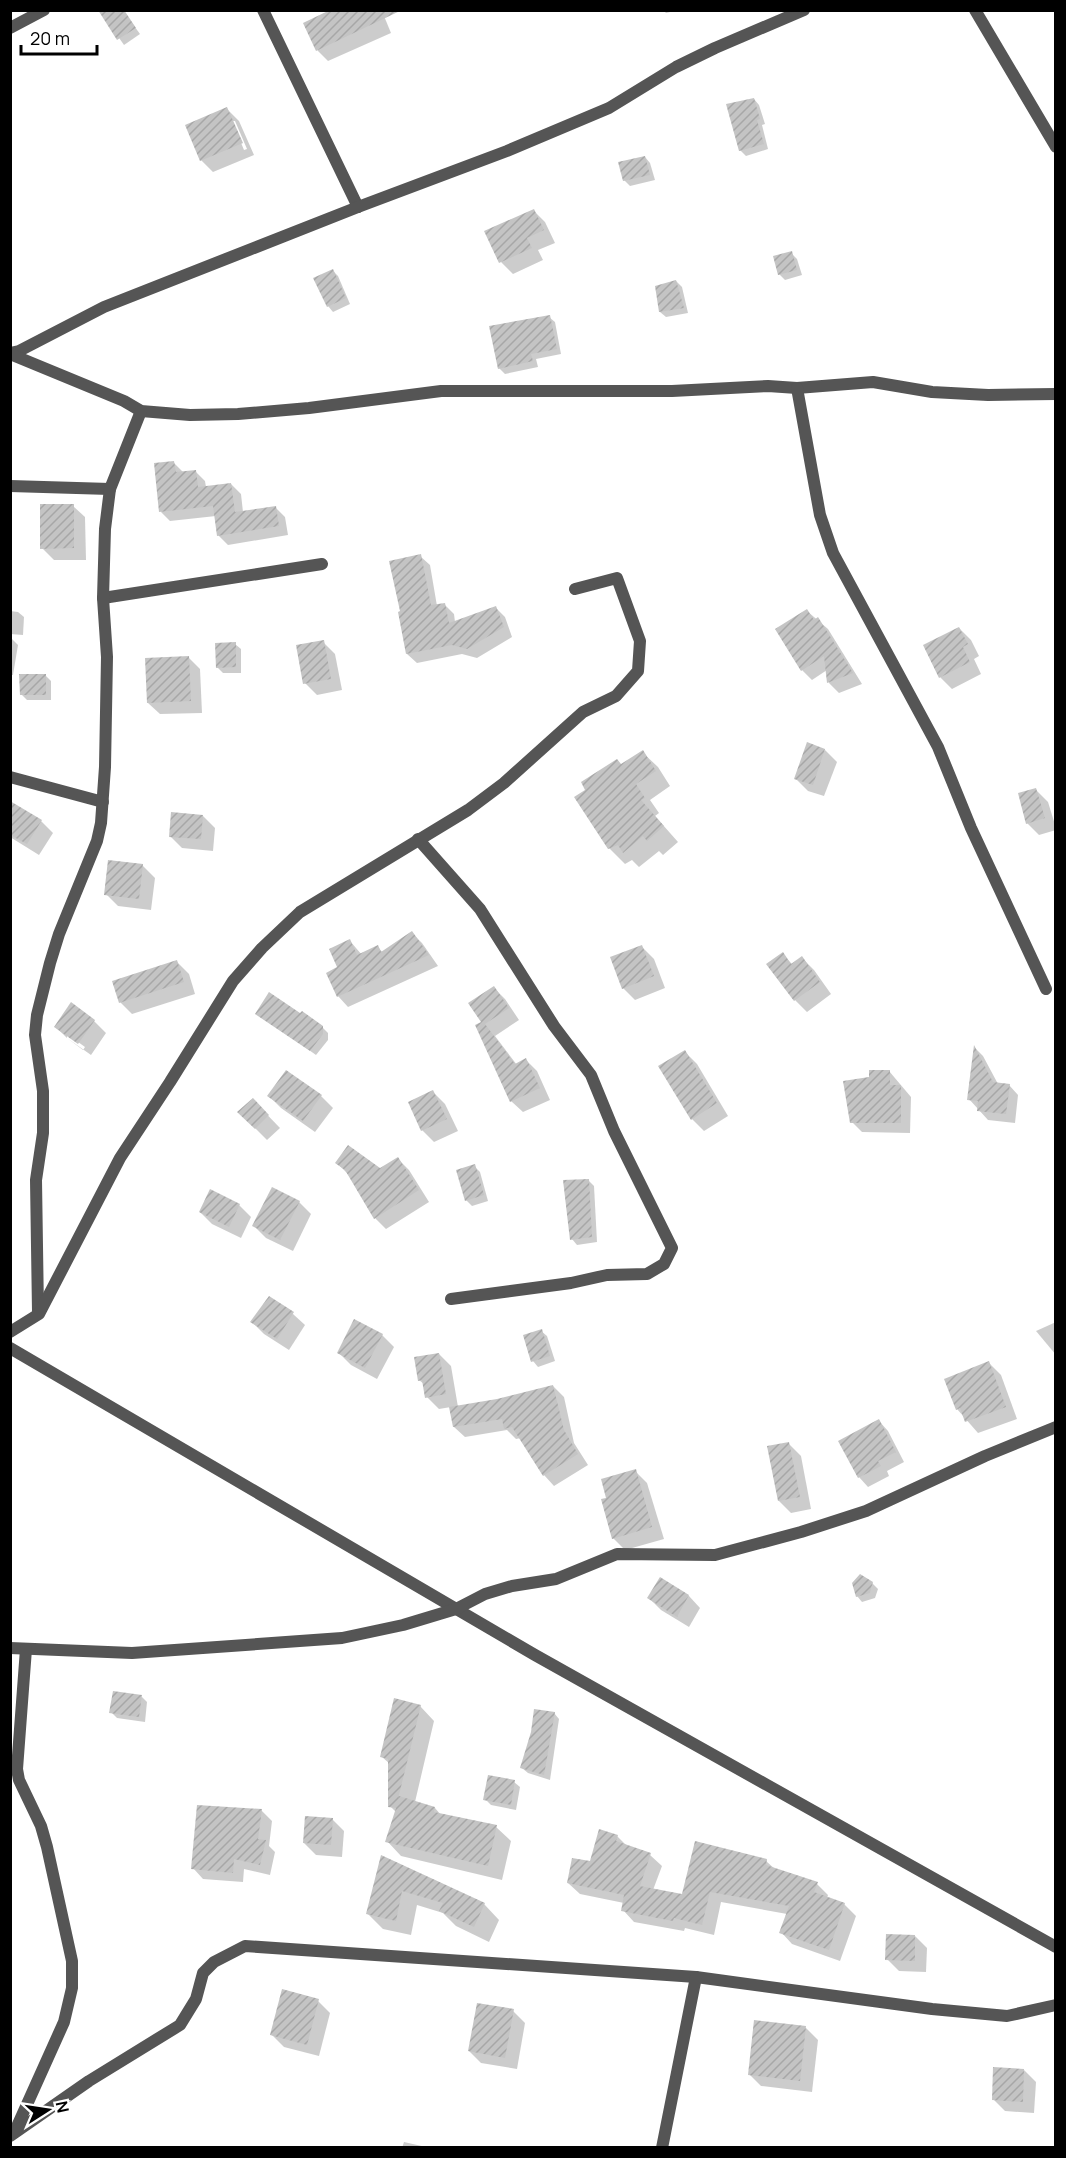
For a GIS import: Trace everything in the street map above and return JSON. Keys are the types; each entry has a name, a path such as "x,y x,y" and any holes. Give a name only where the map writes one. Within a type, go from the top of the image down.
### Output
{"street":[{"path":"10,28 44,10"},
{"path":"263,10 358,207"},
{"path":"10,353 19,351 104,307 507,151 609,108 676,67 804,10"},
{"path":"975,10 1056,147"},
{"path":"10,353 124,401 141,411 190,415 238,414 309,408 441,391 672,391 768,386 797,388 873,382 943,393 1056,394"},
{"path":"797,388 820,515 833,553 938,747 971,828 1046,988"},
{"path":"39,1314 36,1180 43,1133 43,1091 36,1035 37,1015 59,934 97,841 106,758 107,668 103,598 105,529 110,489 141,411"},
{"path":"10,486 110,489"},
{"path":"103,598 322,564"},
{"path":"10,1332 39,1314 120,1158 232,981 262,948 300,912 468,810 504,783 584,712 616,696 638,671 640,641 617,578 576,589"},
{"path":"10,777 103,802"},
{"path":"418,839 480,909 554,1026 591,1075 614,1131 672,1248 664,1264 647,1274 607,1275 571,1283 451,1299"},
{"path":"10,1348 456,1609 1056,1947"},
{"path":"10,1648 132,1653 342,1638 403,1625 456,1609 485,1594 512,1586 556,1579 617,1554 715,1556 801,1532 866,1511 985,1456 1056,1427"},
{"path":"13,2134 64,2022 72,1988 72,1961 52,1866 40,1827 19,1780 17,1769 26,1648"},
{"path":"13,2134 89,2081 180,2025 196,1999 203,1973 214,1962 245,1946 696,1977 932,2009 1007,2016 1056,2005"},
{"path":"662,2148 696,1977"}],"building":[{"path":"98,10 124,10 136,28 117,40"},
{"path":"330,10 402,10 316,51 303,23"},
{"path":"754,98 764,144 739,151 726,104"},
{"path":"227,107 243,143 200,161 185,125"},
{"path":"645,156 650,175 623,181 618,162"},
{"path":"534,209 544,230 527,238 532,248 499,263 484,231"},
{"path":"792,251 797,270 778,275 773,256"},
{"path":"333,269 346,298 327,307 313,278"},
{"path":"676,280 684,308 659,312 655,286"},
{"path":"550,315 557,349 531,354 533,361 498,369 489,326"},
{"path":"174,461 176,472 196,470 198,487 231,483 235,512 276,506 279,526 217,536 213,506 159,512 154,463"},
{"path":"40,504 74,504 74,548 40,549"},
{"path":"421,554 431,605 445,603 449,623 496,606 504,627 467,649 452,645 406,654 398,612 400,611 389,561"},
{"path":"807,609 814,620 818,617 853,673 827,683 824,656 801,671 775,629"},
{"path":"959,627 968,644 963,647 970,662 939,678 923,645"},
{"path":"324,640 331,679 303,684 296,645"},
{"path":"236,642 236,667 216,668 215,643"},
{"path":"189,656 191,701 147,703 145,658"},
{"path":"19,674 46,674 46,695 20,695"},
{"path":"807,742 825,749 813,785 794,779"},
{"path":"643,750 656,771 636,784 645,798 641,800 664,826 647,841 643,836 623,853 618,845 608,849 574,797 585,790 581,782 617,759 621,764"},
{"path":"1036,788 1045,818 1026,824 1018,793"},
{"path":"10,801 42,820 27,844 10,835"},
{"path":"171,812 203,815 201,839 169,837"},
{"path":"108,860 143,864 139,899 104,895"},
{"path":"412,931 429,955 337,997 326,973 337,967 329,949 350,939 357,955 378,945 381,952"},
{"path":"642,945 654,976 622,989 610,957"},
{"path":"783,952 791,964 802,956 820,982 794,1001 766,964"},
{"path":"177,960 184,982 119,1003 112,981"},
{"path":"494,986 509,1008 485,1024 515,1064 526,1058 540,1088 510,1102 475,1025 481,1022 468,1003"},
{"path":"269,992 323,1026 323,1034 310,1051 255,1014"},
{"path":"71,1002 95,1020 78,1044 54,1027"},
{"path":"974,1045 993,1082 1010,1084 1006,1114 977,1111 978,1101 967,1100"},
{"path":"685,1050 717,1103 691,1120 658,1066"},
{"path":"286,1070 322,1095 303,1121 267,1096"},
{"path":"869,1070 890,1070 890,1085 901,1085 901,1123 850,1123 843,1081 869,1077"},
{"path":"433,1090 447,1119 421,1131 408,1102"},
{"path":"253,1098 269,1115 255,1129 237,1112"},
{"path":"348,1145 380,1168 398,1157 419,1190 374,1219 345,1170 335,1163"},
{"path":"475,1164 484,1195 465,1201 456,1170"},
{"path":"589,1179 592,1237 570,1240 563,1180"},
{"path":"272,1187 300,1201 280,1240 252,1226"},
{"path":"210,1189 240,1204 229,1227 199,1212"},
{"path":"269,1296 294,1312 277,1339 250,1322"},
{"path":"354,1319 383,1334 365,1368 337,1353"},
{"path":"542,1329 550,1356 531,1362 523,1335"},
{"path":"439,1353 446,1394 425,1398 422,1380 418,1381 414,1357"},
{"path":"989,1361 1006,1407 965,1422 960,1408 956,1410 944,1379"},
{"path":"553,1385 564,1430 578,1454 543,1476 512,1427 504,1429 502,1419 453,1427 449,1407 497,1399"},
{"path":"879,1419 896,1452 878,1461 881,1466 858,1478 838,1441"},
{"path":"789,1442 800,1497 778,1501 767,1446"},
{"path":"636,1469 652,1527 612,1539 601,1499 606,1498 601,1479"},
{"path":"860,1574 873,1582 870,1593 856,1597 852,1583"},
{"path":"660,1577 689,1595 677,1617 647,1598"},
{"path":"113,1691 142,1695 139,1717 109,1713"},
{"path":"394,1698 421,1705 398,1799 399,1796 435,1807 434,1812 497,1825 488,1866 385,1842 396,1808 388,1807 388,1759 380,1757"},
{"path":"534,1709 555,1712 544,1775 520,1768 531,1732"},
{"path":"488,1775 515,1780 511,1805 483,1800"},
{"path":"197,1805 262,1809 258,1839 266,1840 260,1865 234,1859 233,1873 191,1869"},
{"path":"305,1816 333,1818 331,1845 303,1843"},
{"path":"599,1829 618,1835 616,1841 651,1853 640,1886 682,1894 695,1841 767,1859 766,1865 818,1882 814,1892 845,1903 829,1950 779,1933 789,1906 710,1892 702,1925 674,1918 673,1921 621,1911 624,1895 567,1883 572,1858 590,1861"},
{"path":"381,1855 485,1903 474,1927 439,1911 443,1903 402,1891 396,1921 366,1914"},
{"path":"886,1934 915,1935 915,1961 885,1960"},
{"path":"282,1989 319,1999 307,2045 270,2035"},
{"path":"477,2003 514,2009 505,2058 468,2051"},
{"path":"754,2020 806,2026 800,2081 748,2075"},
{"path":"993,2067 1024,2069 1023,2102 992,2100"}]}
